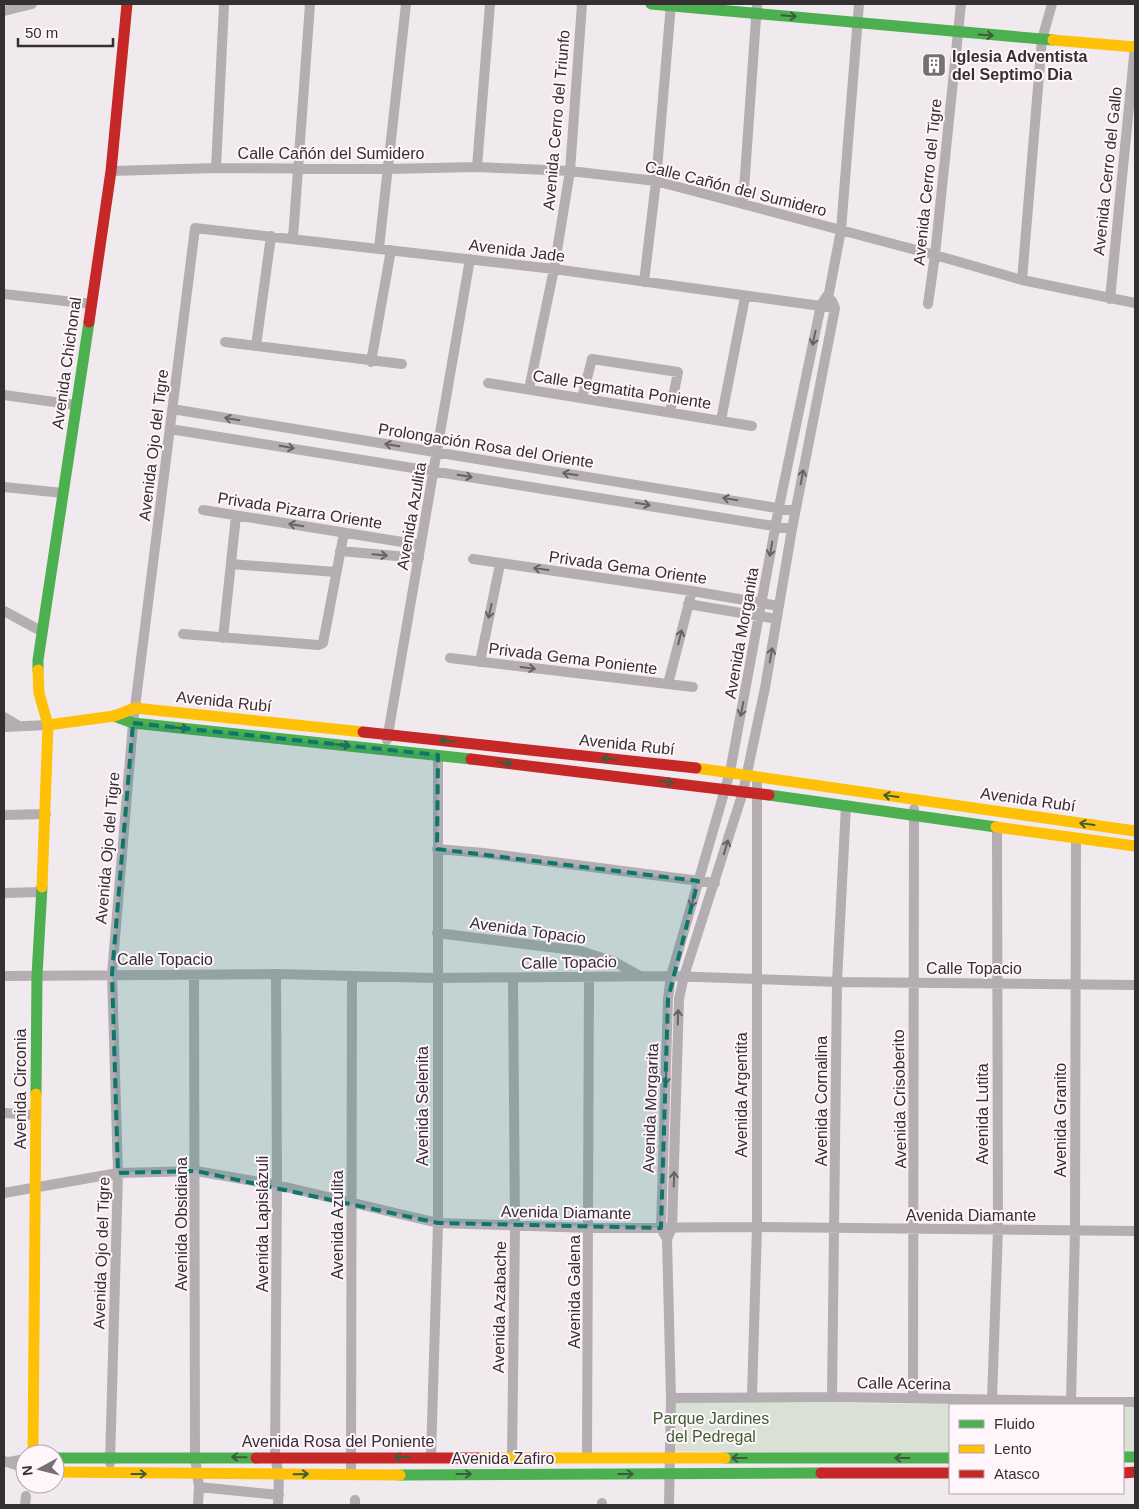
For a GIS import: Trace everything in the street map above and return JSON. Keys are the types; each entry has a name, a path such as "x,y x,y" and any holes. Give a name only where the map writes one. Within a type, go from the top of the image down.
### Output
{"street":[{"path":"4,11 32,4"},
{"name":"Avenida Chichonal","path":"48,725 39,693 38,660 41,630 111,171 127,4"},
{"path":"216,168 224,4"},
{"path":"293,238 310,4"},
{"path":"379,248 406,4"},
{"path":"477,167 490,4"},
{"name":"Avenida Cerro del Triunfo","path":"529,389 554,269 570,171 582,4"},
{"path":"651,4 757,8 858,22 1135,46"},
{"name":"Avenida Morganita","path":"671,976 730,772 775,526 821,305 829,293 841,230 859,4"},
{"name":"Avenida Cerro del Tigre","path":"928,304 935,255 961,4"},
{"path":"1022,280 1042,39 1052,4"},
{"path":"644,282 656,181 671,5"},
{"path":"743,204 757,8"},
{"name":"Avenida Cerro del Gallo","path":"1110,299 1135,46"},
{"name":"Calle Cañón del Sumidero","path":"111,171 216,168 388,169 477,167 570,171 656,181 1022,280 1135,303"},
{"name":"Avenida Jade","path":"195,228 554,269 834,308"},
{"name":"Avenida Ojo del Tigre","path":"110,1474 118,1173 112,974 133,724 195,228"},
{"path":"256,346 271,236"},
{"path":"372,362 391,250"},
{"name":"Avenida Azulita","path":"385,749 470,259"},
{"name":"Avenida Morganita","path":"684,976 743,792 752,776 792,529 834,308 829,293"},
{"path":"4,294 91,304"},
{"path":"721,420 745,297"},
{"path":"225,342 372,362 402,364"},
{"path":"582,398 592,359 678,372 670,412"},
{"name":"Calle Pegmatita Poniente","path":"488,383 752,426"},
{"path":"4,395 76,405"},
{"name":"Prolongación Rosa del Oriente","path":"172,409 796,511"},
{"name":"Prolongación Rosa del Oriente","path":"170,429 792,529"},
{"path":"608,499 610,480"},
{"path":"4,486 63,493"},
{"name":"Privada Pizarra Oriente","path":"203,510 421,545"},
{"path":"222,638 236,516"},
{"path":"183,634 318,645 323,643 344,533"},
{"name":"Privada Pizarra Oriente","path":"340,551 419,558"},
{"name":"Privada Gema Oriente","path":"472,559 692,590 779,606"},
{"path":"231,564 336,572"},
{"path":"480,662 500,564"},
{"path":"668,684 692,590"},
{"name":"Privada Gema Oriente","path":"688,604 777,619"},
{"path":"4,611 41,630"},
{"name":"Privada Gema Poniente","path":"450,658 693,687"},
{"name":"Avenida Rubí","path":"4,727 48,725 114,716 135,708 730,772 1135,831"},
{"name":"Avenida Rubí","path":"114,716 133,724 385,749 725,789 757,795 846,805 997,829 1135,846"},
{"path":"4,717 20,726"},
{"name":"Avenida Circonia","path":"33,1444 37,975 46,814 48,725"},
{"name":"Avenida Selenita","path":"431,1457 438,1223 436,933 438,755"},
{"path":"573,771 575,755"},
{"name":"Avenida Argentita","path":"752,776 757,795 756,1227 752,1396"},
{"name":"Avenida Crisoberito","path":"913,1398 915,1230 914,799"},
{"name":"Avenida Cornalina","path":"832,1396 837,982 846,805"},
{"path":"4,815 46,814"},
{"name":"Avenida Lutita","path":"992,1399 998,1229 997,829"},
{"name":"Avenida Granito","path":"1071,1402 1075,1230 1074,984 1076,839"},
{"path":"437,849 484,853 715,883"},
{"path":"4,893 41,892"},
{"name":"Avenida Topacio","path":"436,933 581,951 614,962 641,976"},
{"name":"Calle Topacio","path":"4,976 276,974 352,978 513,978 684,976 837,982 1135,986"},
{"name":"Avenida Lapislázuli","path":"276,974 278,1185 275,1458 279,1474 278,1500"},
{"name":"Avenida Obsidiana","path":"194,975 196,1170 195,1456 199,1487 198,1505"},
{"name":"Avenida Morgarita","path":"667,1239 661,1228 671,976"},
{"name":"Avenida Morgarita","path":"669,1505 671,1398 667,1239 672,1228 679,999 684,976"},
{"name":"Avenida Galena","path":"587,1458 590,1228 589,977"},
{"name":"Avenida Azulita","path":"351,1473 352,978"},
{"name":"Avenida Azabache","path":"512,1457 515,1227 513,978"},
{"path":"4,1113 35,1115"},
{"name":"Avenida Diamante","path":"4,1193 118,1173 196,1170 278,1185 438,1223 590,1228 756,1227 1135,1231"},
{"name":"Calle Acerina","path":"671,1398 832,1396 1135,1402"},
{"name":"Avenida Rosa del Poniente","path":"65,1458 195,1456 275,1458 949,1458"},
{"path":"785,1458 785,1474"},
{"name":"Avenida Zafiro","path":"65,1472 110,1474 949,1473"},
{"path":"199,1487 278,1500"}],"highlighted area":[{"path":"133,723 438,755 437,849 698,881 668,999 661,1228 438,1223 196,1171 118,1173 112,974"}],"green space":[{"name":"Parque Jardines del Pedregal","path":"676,1401 949,1404 949,1455 675,1451"},
{"path":"1124,1407 1135,1407 1135,1457 1124,1457"}],"traffic: fast":[{"path":"651,4 1053,40"},
{"path":"38,670 89,322"},
{"path":"114,716 133,723 471,759"},
{"path":"769,795 996,827"},
{"path":"36,1094 37,975 42,887"},
{"path":"1124,1457 1135,1457"},
{"path":"65,1458 256,1458"},
{"path":"725,1458 949,1458"},
{"path":"400,1475 821,1473"}],"traffic: slow":[{"path":"1053,40 1135,47"},
{"path":"38,670 39,693 48,725 42,887"},
{"path":"48,725 114,716 135,708 363,732"},
{"path":"696,768 1135,831"},
{"path":"996,827 1135,846"},
{"path":"33,1444 36,1094"},
{"path":"478,1458 725,1458"},
{"path":"65,1472 400,1475"}],"traffic: jam":[{"path":"89,322 111,171 127,4"},
{"path":"363,732 696,768"},
{"path":"471,759 769,795"},
{"path":"256,1458 478,1458"},
{"path":"1124,1473 1135,1472"},
{"path":"821,1473 949,1473"}],"place":[{"name":"Iglesia Adventista del Septimo Dia","path":"934,65"}]}
